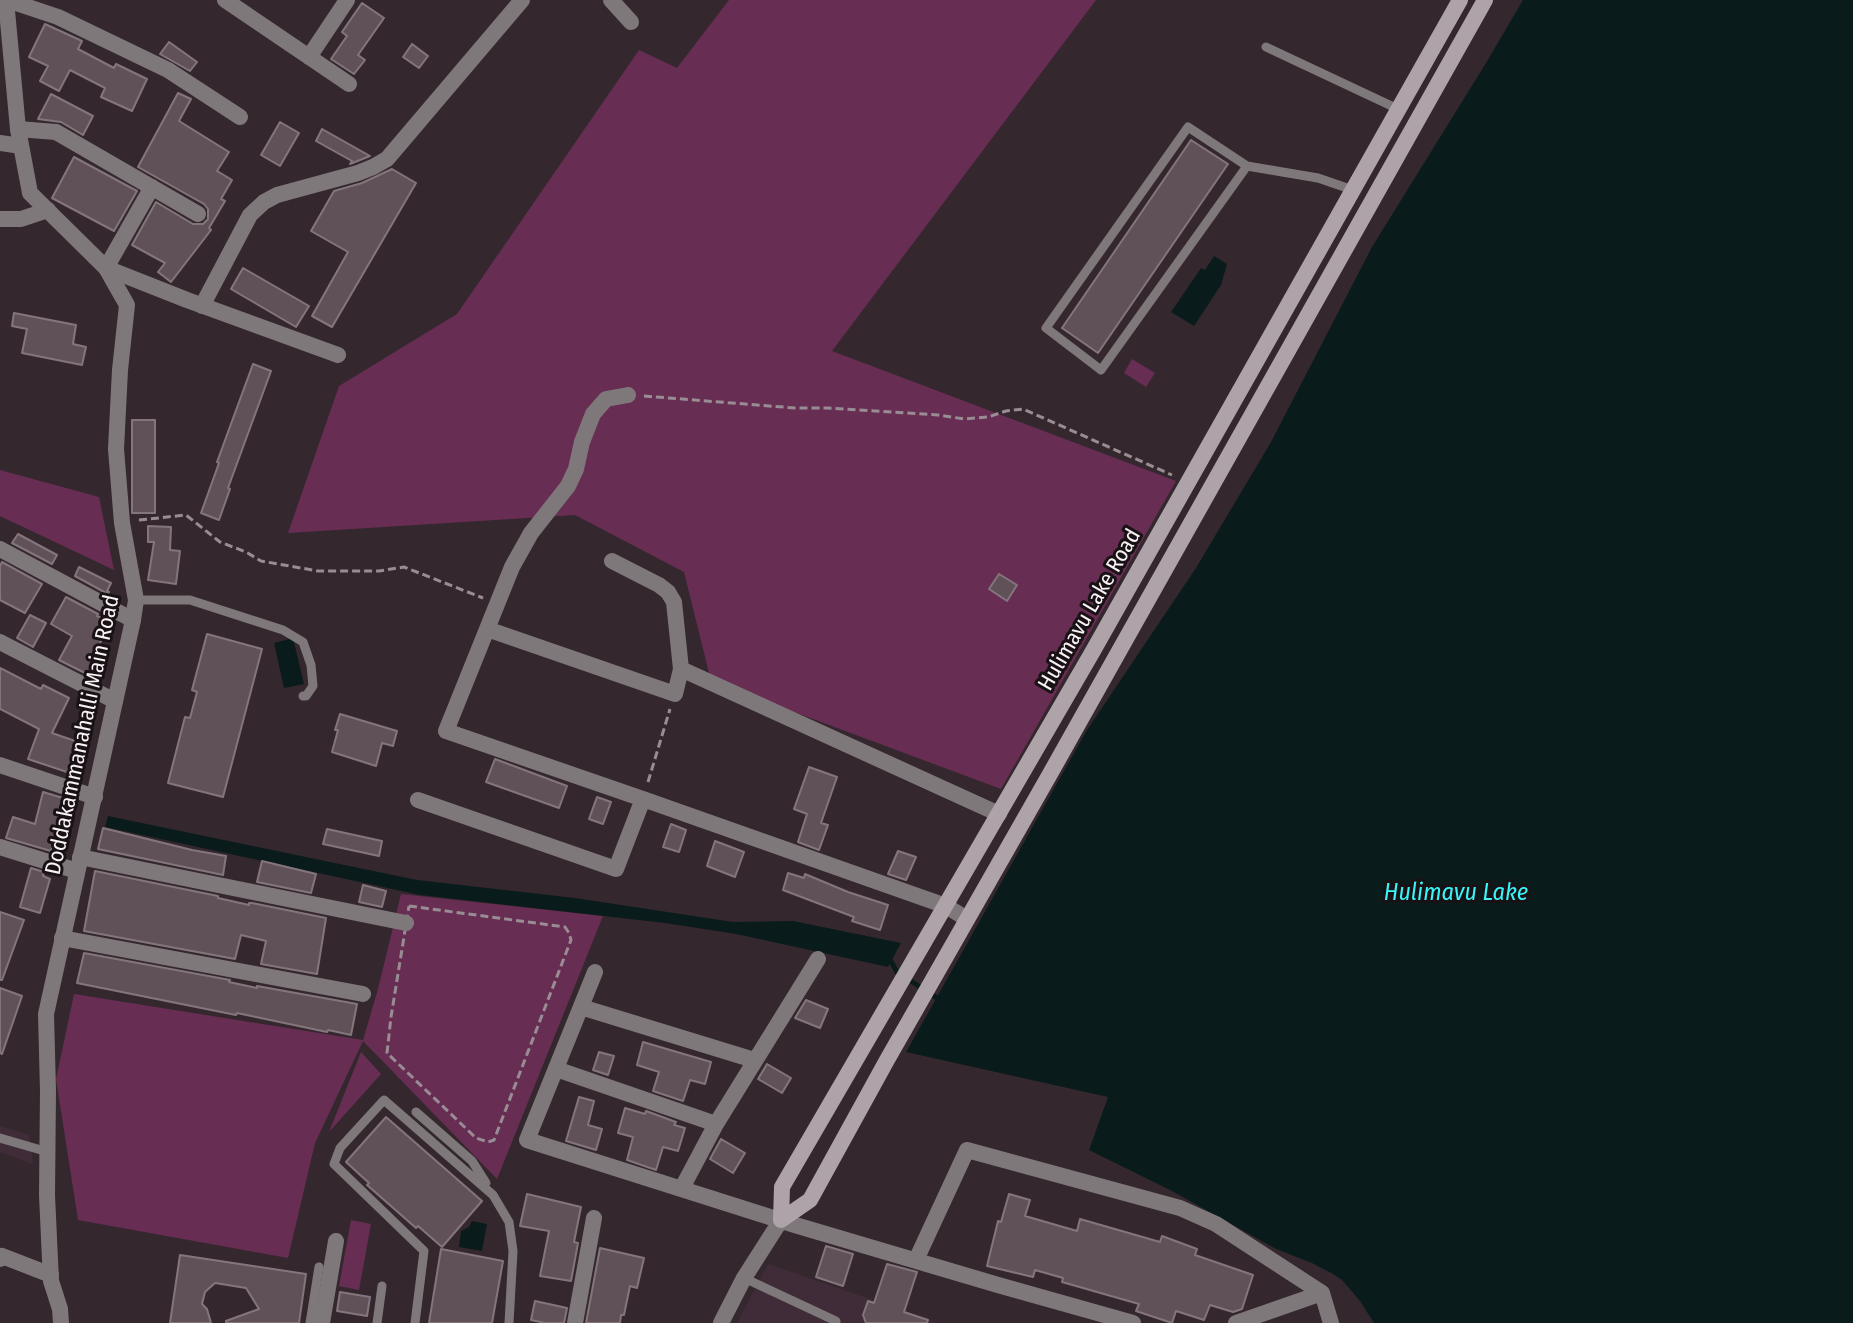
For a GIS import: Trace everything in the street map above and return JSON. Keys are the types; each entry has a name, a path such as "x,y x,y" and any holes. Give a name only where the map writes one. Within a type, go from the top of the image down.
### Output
{"main road":[{"name":"Hulimavu Lake Road","path":"781,1220 782,1187 999,814 1460,0"},
{"name":"Hulimavu Lake Road","path":"781,1220 810,1200 1485,0"}],"street":[{"path":"6,0 58,17 168,70 240,117"},
{"name":"Doddakammanahalli Main Road","path":"6,0 18,129 30,193 106,268 127,305 116,449 122,523 136,600 46,1014 51,1281 61,1323"},
{"path":"309,57 347,0"},
{"path":"202,306 250,215 277,195 358,173 387,159 522,0"},
{"path":"611,0 631,22"},
{"path":"231,2 349,84"},
{"path":"18,129 56,132 198,214"},
{"path":"0,143 21,146"},
{"path":"152,187 106,268 338,355"},
{"path":"0,219 21,219 48,210"},
{"path":"628,395 606,399 593,414 568,486 531,533 512,567 446,731 946,906 967,919"},
{"path":"0,549 133,620"},
{"path":"487,629 675,694 681,669 674,602 659,585 612,561"},
{"path":"0,642 115,701"},
{"path":"681,669 999,814"},
{"path":"0,765 95,797"},
{"path":"418,800 616,869 643,799"},
{"path":"0,847 406,923"},
{"path":"62,938 363,994"},
{"path":"682,1188 754,1060 818,959"},
{"path":"595,972 527,1140 781,1220 1133,1323"},
{"path":"581,1007 754,1060"},
{"path":"556,1069 716,1124"},
{"path":"916,1260 967,1150 1180,1208 1216,1224 1322,1293 1331,1323"},
{"path":"575,1323 594,1218"},
{"name":"Hulimavu Lake Road","path":"721,1323 744,1278 781,1220"},
{"path":"322,1323 336,1241"},
{"path":"0,1259 2,1256 51,1275"},
{"path":"1239,1323 1322,1293"}],"lane":[{"path":"1266,47 1398,109"},
{"path":"1247,166 1101,370 1046,328 1188,127 1247,166 1318,178 1353,190"},
{"path":"136,600 190,600 283,630 303,642 311,665 313,686 303,696"},
{"path":"415,1323 424,1251 334,1164 340,1148 384,1100 493,1195"},
{"path":"416,1112 472,1161 509,1222 513,1251 509,1323"},
{"path":"0,1138 48,1152"},
{"path":"310,1323 319,1267"},
{"path":"744,1278 837,1322"},
{"path":"377,1323 382,1286"}],"path":[{"path":"628,395 964,419 1023,409 1188,482"},
{"path":"122,523 186,515 220,542 261,561 318,571 379,571 404,567 497,605"},
{"path":"643,799 675,694"},
{"path":"409,906 565,927 569,933 571,940 494,1140 488,1142 476,1138 387,1053 406,923 409,906"}],"shaded area":[{"path":"729,0 1096,0 832,351 1176,481 1001,789 711,681 684,572 575,515 288,533 339,386 457,314 639,50 677,68"},
{"path":"1132,359 1155,373 1146,387 1124,373"},
{"path":"0,470 99,497 114,570 0,516"},
{"path":"401,894 603,916 497,1179 363,1041 315,1143 288,1258 78,1220 56,1079 74,994 363,1040"},
{"path":"361,1052 381,1074 329,1132"},
{"path":"0,1126 29,1135 33,1164 0,1152"},
{"path":"351,1220 371,1224 359,1290 339,1286"},
{"path":"768,1264 922,1317 937,1323 737,1323"}],"water":[{"name":"Hulimavu Lake","path":"1523,0 1853,0 1853,1323 1374,1323 1360,1301 1333,1274 1276,1249 1172,1191 1089,1150 1108,1097 906,1052 1087,730 1196,568 1271,442 1372,247"},
{"path":"1214,256 1227,264 1221,285 1194,326 1171,312 1201,268 1205,270"},
{"path":"293,638 304,684 284,688 274,643"},
{"path":"108,816 417,880 575,898 733,922 793,921 901,943 888,967 736,934 665,923 420,895 105,827"},
{"path":"472,1221 487,1224 482,1251 459,1247 461,1231 469,1227"}],"building":[{"path":"362,3 384,18 358,55 365,60 354,74 331,59 347,36 342,32"},
{"path":"45,24 82,41 78,49 114,68 116,64 147,79 132,111 101,97 105,88 70,70 59,91 40,81 48,66 29,57"},
{"path":"169,42 197,62 190,71 160,54"},
{"path":"412,44 428,56 419,68 403,57"},
{"path":"178,93 191,99 179,121 229,152 217,171 232,180 221,199 225,201 209,228 211,230 171,282 158,272 165,263 132,245 156,202 193,224 203,224 208,219 208,209 204,204 138,167"},
{"path":"51,94 93,116 83,135 61,122 38,119"},
{"path":"280,122 299,133 280,166 261,155"},
{"path":"322,129 370,156 350,164 352,161 316,141"},
{"path":"1191,140 1228,164 1098,353 1062,328"},
{"path":"74,157 137,191 114,231 52,198"},
{"path":"392,169 416,183 332,327 312,316 348,252 311,231 334,191 362,183"},
{"path":"243,268 309,306 296,327 231,289"},
{"path":"14,313 76,325 73,344 86,347 82,365 22,353 27,329 12,326"},
{"path":"253,364 271,371 219,520 201,513"},
{"path":"132,420 155,420 155,513 132,513"},
{"path":"148,526 171,527 170,550 180,551 176,584 148,580 154,542 148,542"},
{"path":"18,534 57,555 52,564 12,543"},
{"path":"2,562 42,584 25,613 0,600"},
{"path":"79,567 111,583 108,594 75,576"},
{"path":"999,574 1017,585 1007,601 989,589"},
{"path":"66,597 111,623 95,652 100,654 89,675 59,660 72,636 51,624"},
{"path":"30,615 46,623 33,647 17,638"},
{"path":"207,634 262,649 223,797 168,783 185,717 190,718 197,692 192,690"},
{"path":"0,668 41,689 43,685 69,698 52,733 78,742 67,772 28,759 39,729 0,709"},
{"path":"340,714 397,731 393,746 382,743 376,766 332,752"},
{"path":"495,759 567,786 559,808 486,782"},
{"path":"809,767 837,777 821,823 828,825 819,850 798,842 807,814 794,809"},
{"path":"43,792 63,798 51,851 6,838 13,817 35,824"},
{"path":"597,797 611,802 603,824 589,819"},
{"path":"671,824 686,830 679,852 663,847"},
{"path":"103,828 226,856 223,875 98,849"},
{"path":"327,829 382,841 379,856 323,844"},
{"path":"715,841 744,852 735,877 707,866"},
{"path":"898,851 916,857 906,880 888,874"},
{"path":"262,861 316,874 311,893 257,882"},
{"path":"31,868 44,872 43,876 50,879 40,913 20,907"},
{"path":"95,871 249,905 252,903 326,918 317,974 261,964 266,941 241,935 235,959 84,931"},
{"path":"788,873 804,878 805,874 888,905 880,930 783,890"},
{"path":"363,885 386,891 382,907 359,902"},
{"path":"0,912 24,920 2,980 0,980"},
{"path":"84,953 230,980 257,988 357,1004 351,1035 77,983"},
{"path":"0,988 22,996 2,1054 0,1053"},
{"path":"806,1000 828,1009 820,1028 795,1018"},
{"path":"643,1042 711,1062 705,1084 690,1080 683,1101 653,1091 659,1072 637,1065"},
{"path":"599,1052 614,1056 608,1075 593,1070"},
{"path":"767,1064 791,1078 782,1093 758,1079"},
{"path":"579,1097 594,1101 588,1125 602,1129 596,1150 566,1141"},
{"path":"625,1108 645,1114 646,1111 685,1128 678,1151 663,1147 656,1170 627,1160 633,1137 618,1133"},
{"path":"386,1117 482,1201 442,1247 367,1185 369,1183 346,1162"},
{"path":"721,1139 745,1153 733,1173 710,1159"},
{"path":"527,1194 581,1207 571,1281 540,1276 549,1231 520,1226"},
{"path":"1009,1194 1030,1200 1025,1216 1077,1231 1080,1219 1160,1242 1162,1236 1197,1249 1195,1255 1253,1275 1242,1309 1233,1312 1210,1305 1204,1320 1176,1311 1172,1323 1136,1311 1139,1304 1062,1282 1063,1278 1035,1270 1033,1277 987,1266 998,1221 1001,1222"},
{"path":"826,1246 853,1254 843,1286 816,1277"},
{"path":"600,1248 644,1258 637,1288 630,1286 620,1323 586,1323"},
{"path":"441,1249 503,1261 492,1323 429,1323"},
{"path":"180,1255 306,1274 299,1323 226,1323 259,1309 246,1288 215,1283 205,1292 202,1304 211,1323 170,1323"},
{"path":"887,1264 917,1272 904,1312 928,1320 927,1323 866,1323 863,1315 868,1301 874,1303"},
{"path":"340,1292 370,1297 367,1316 337,1311"},
{"path":"535,1301 567,1308 564,1323 531,1320"}],"waterway":[{"path":"889,958 897,972 937,998"}]}
